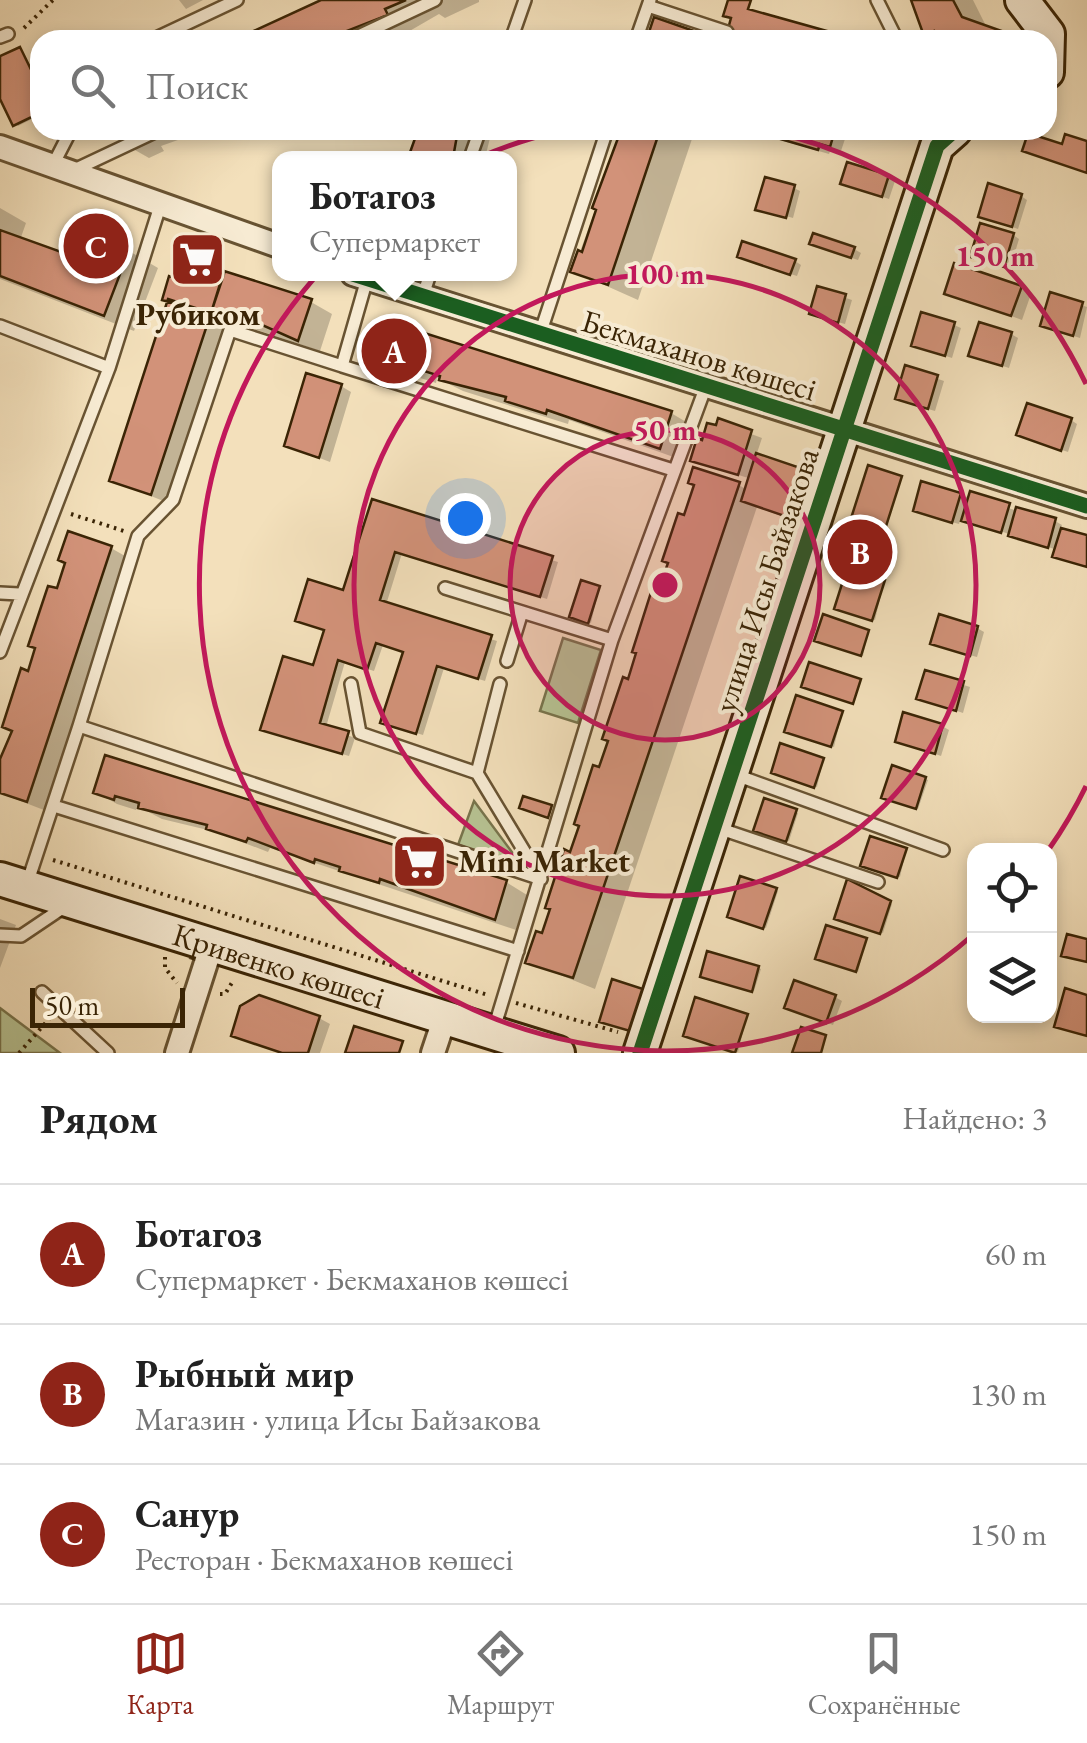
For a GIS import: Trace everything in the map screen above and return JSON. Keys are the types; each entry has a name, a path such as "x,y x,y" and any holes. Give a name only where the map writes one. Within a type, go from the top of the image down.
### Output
{"street":[{"path":"1022,0 1045,30"},
{"name":"улица Исы Байзакова","path":"629,1048 714,827 938,146 944,140"},
{"path":"0,147 272,244"},
{"name":"Бекмаханов көшесі","path":"374,281 1087,506"},
{"name":"Кривенко көшесі","path":"13,884 558,1053"},
{"path":"177,1053 211,947"},
{"path":"433,1053 444,1020"}],"lane":[{"path":"173,30 237,0"},
{"path":"371,30 435,0"},
{"path":"514,30 525,0"},
{"path":"877,0 892,30"},
{"path":"639,30 648,3 722,30"},
{"path":"62,168 69,140"},
{"path":"62,168 133,140"},
{"path":"540,334 604,140"},
{"path":"0,652 19,594 109,368 161,204"},
{"path":"342,366 359,281"},
{"path":"422,298 428,281"},
{"path":"0,326 109,368"},
{"path":"13,884 37,856 138,536 174,500 230,330 673,470"},
{"path":"492,1034 612,640 706,386"},
{"path":"445,588 612,640"},
{"path":"0,593 19,594"},
{"path":"507,661 522,612"},
{"path":"351,684 360,733 477,773 541,880"},
{"path":"477,773 500,684"},
{"path":"79,726 541,880"},
{"path":"732,773 943,850"},
{"path":"54,806 518,952"},
{"path":"714,827 878,882"},
{"path":"0,934 21,936 71,903"},
{"path":"42,992 108,1053"}],"path":[{"path":"4,36 28,26 53,0"},
{"path":"53,508 138,536"},
{"path":"37,856 621,1033 629,1048"},
{"path":"18,1053 58,1010"}],"green space":[{"path":"563,638 601,650 578,723 540,711"},
{"path":"474,801 523,867 458,845"},
{"path":"0,1008 60,1053 0,1053"}],"building":[{"path":"321,0 406,0 385,9 388,15 350,30 256,30"},
{"path":"728,0 751,0 748,9 823,30 728,30 731,18 723,16"},
{"path":"911,0 953,0 962,17 999,30 922,30"},
{"path":"654,17 691,30 650,30"},
{"path":"20,47 30,68 30,118 13,126 0,99 0,56"},
{"path":"1065,134 1087,141 1087,173 1022,151 1026,140 1062,144"},
{"path":"414,140 456,140 454,151 410,151"},
{"path":"617,140 657,140 608,285 570,272 578,250 582,252 596,210 592,208"},
{"path":"784,140 832,140 830,147 820,144 818,150"},
{"path":"847,162 889,175 882,197 840,184"},
{"path":"765,177 795,185 786,218 755,210"},
{"path":"988,183 1022,194 1012,227 978,217"},
{"path":"980,223 1014,233 1004,267 970,257"},
{"path":"70,227 130,248 104,316 0,276 0,230 61,252"},
{"path":"813,233 855,247 851,258 809,244"},
{"path":"742,241 796,259 790,275 737,257"},
{"path":"190,258 224,274 211,313 162,300 169,276 175,278 180,261 188,264"},
{"path":"954,263 1022,286 1011,316 944,294"},
{"path":"224,271 312,299 298,341 244,317 242,323 211,313"},
{"path":"817,286 846,294 838,323 809,314"},
{"path":"1050,292 1083,302 1073,336 1040,326"},
{"path":"168,299 211,313 151,495 109,481"},
{"path":"921,312 955,322 945,356 911,346"},
{"path":"383,320 672,411 660,449 547,410 546,414 505,401 506,397 439,380 440,376 415,368 414,373 371,359"},
{"path":"979,322 1012,332 1002,366 968,356"},
{"path":"905,365 938,375 928,409 895,399"},
{"path":"306,373 342,384 319,458 284,446"},
{"path":"1027,403 1072,418 1061,451 1016,435"},
{"path":"718,418 752,430 738,475 690,461 697,438 702,440 707,423 716,425"},
{"path":"756,453 821,475 805,523 741,501"},
{"path":"868,465 902,476 880,545 846,534"},
{"path":"693,467 740,482 573,978 525,963 536,931 542,933 550,909 545,908 564,849 570,852 579,826 574,824 593,765 599,767 608,741 602,739 623,677 628,679 636,653 632,652 653,586 659,588 668,563 662,561 678,513 684,515 694,485 688,483"},
{"path":"921,481 961,493 952,523 913,511"},
{"path":"970,491 1010,503 1001,533 961,521"},
{"path":"372,499 553,556 540,597 395,552 380,600 492,635 478,679 437,666 416,734 380,723 403,652 376,643 367,670 338,660 320,723 349,731 342,754 260,730 283,656 313,665 324,630 295,621 308,579 343,590"},
{"path":"1016,507 1056,518 1048,548 1008,536"},
{"path":"1061,528 1087,535 1087,567 1052,557"},
{"path":"68,531 112,546 27,802 0,793 0,759 12,731 2,727 21,668 28,671 35,648 28,646 48,586 57,588 65,563 58,560"},
{"path":"847,568 885,580 872,621 834,609"},
{"path":"581,580 600,586 588,624 569,617"},
{"path":"823,614 869,630 861,656 814,641"},
{"path":"939,614 978,626 970,656 930,644"},
{"path":"809,662 861,679 853,704 801,687"},
{"path":"925,670 964,681 956,711 916,699"},
{"path":"796,695 843,711 831,747 784,732"},
{"path":"903,712 943,724 935,754 895,742"},
{"path":"780,743 824,758 814,788 771,773"},
{"path":"105,755 507,880 495,920 380,879 379,883 248,838 246,842 206,829 207,825 138,808 139,803 93,793"},
{"path":"892,765 926,777 916,809 881,798"},
{"path":"523,796 552,805 548,818 519,808"},
{"path":"764,798 797,809 786,842 753,831"},
{"path":"870,836 907,848 897,878 860,866"},
{"path":"740,876 777,888 763,929 727,917"},
{"path":"847,879 891,901 880,934 834,919"},
{"path":"826,925 867,938 856,972 815,959"},
{"path":"1067,934 1087,939 1087,962 1061,956"},
{"path":"707,951 759,966 752,992 700,977"},
{"path":"612,979 643,989 630,1031 599,1022"},
{"path":"794,980 836,995 826,1023 784,1008"},
{"path":"1065,988 1087,995 1087,1036 1054,1027"},
{"path":"259,995 320,1016 308,1053 282,1053 231,1036 240,1006"},
{"path":"695,997 748,1014 735,1053 683,1036"},
{"path":"354,1026 403,1041 399,1053 345,1053"},
{"path":"801,1027 826,1035 821,1053 792,1053"}],"cycle path":[{"path":"640,1053 937,146 944,140"},
{"path":"375,281 1087,506"}],"place":[{"name":"Санур","path":"96,246"},
{"name":"Рубиком","path":"198,260"},
{"name":"Ботагоз","path":"394,351"},
{"name":"Рыбный мир","path":"860,552"},
{"name":"Mini Market","path":"419,861"}]}
